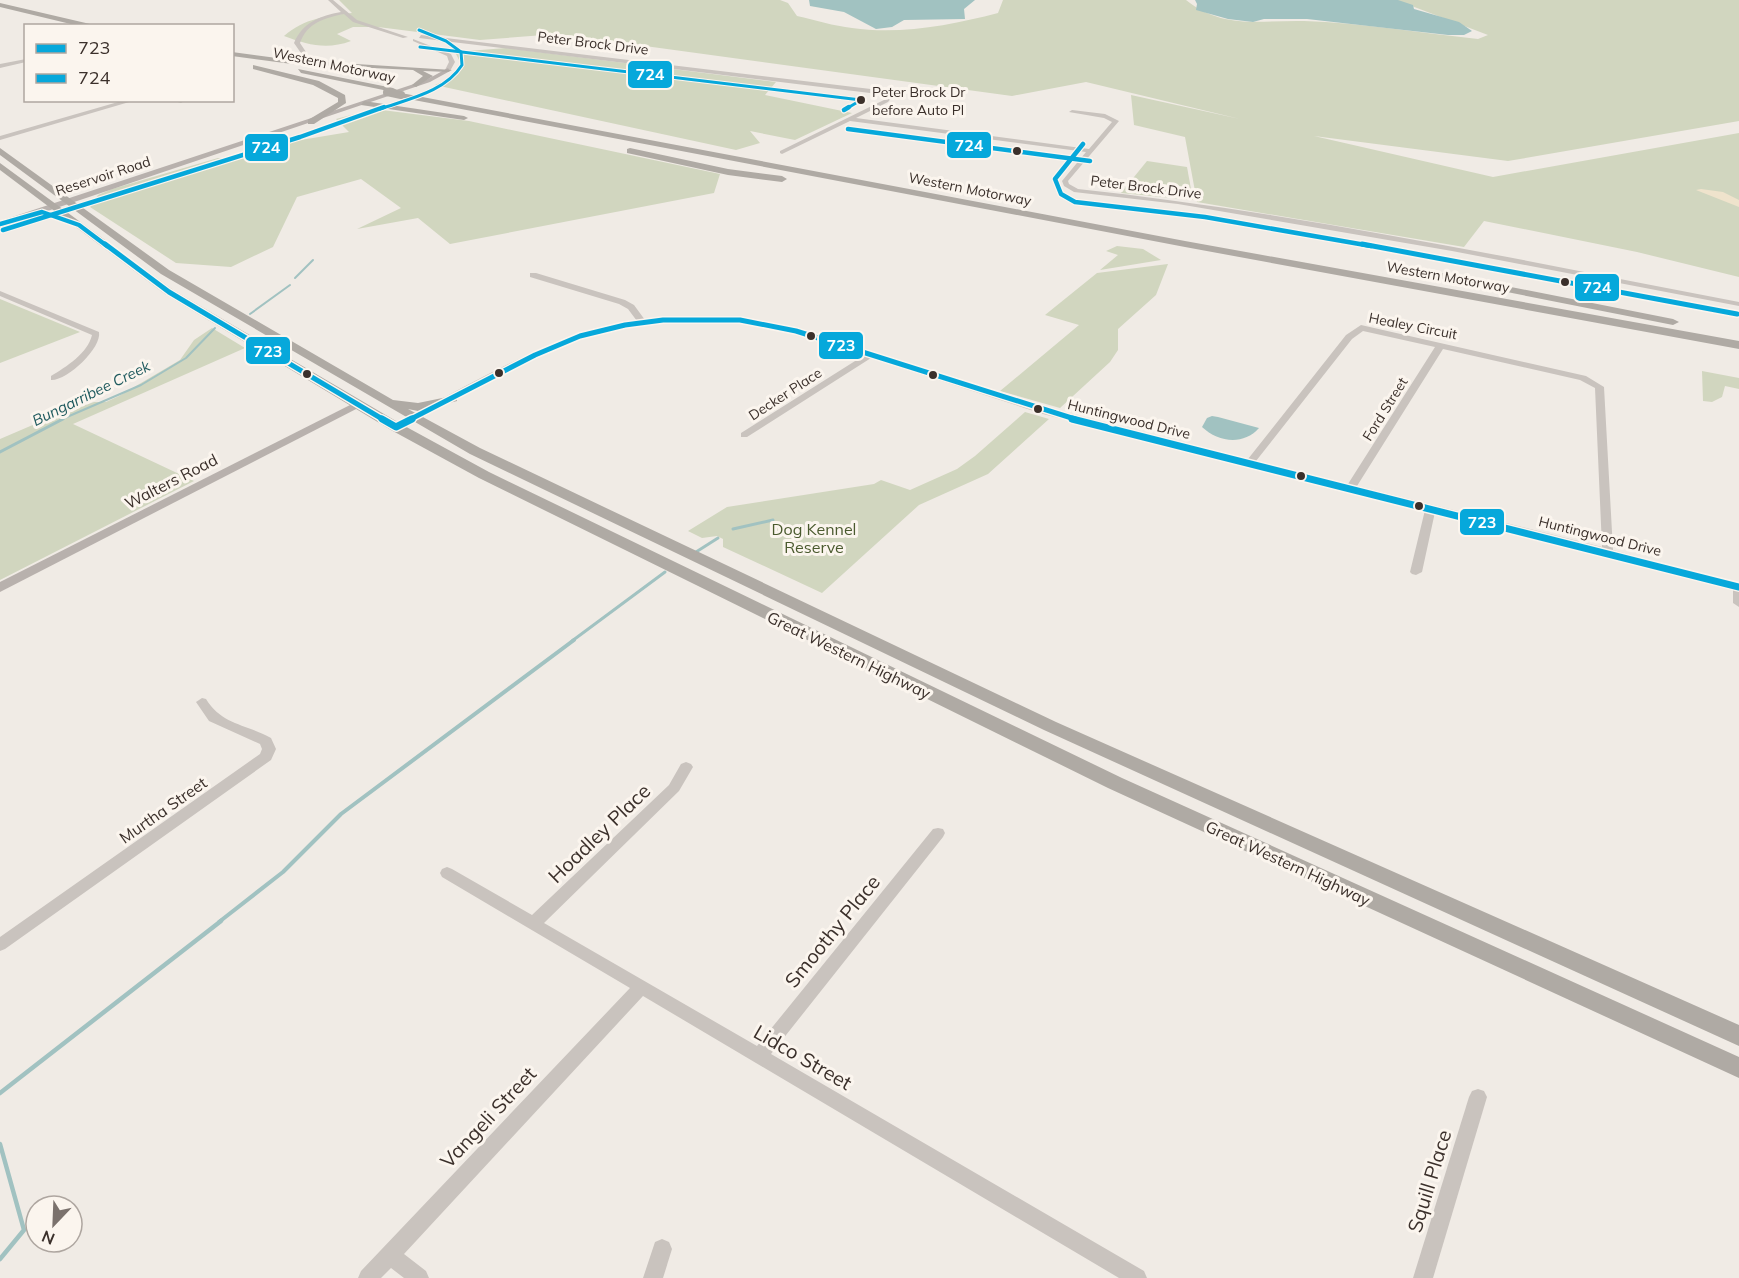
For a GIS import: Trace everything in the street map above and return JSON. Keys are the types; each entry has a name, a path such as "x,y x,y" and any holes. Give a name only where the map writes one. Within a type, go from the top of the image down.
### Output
{"highway":[{"path":"0,6 70,24"},
{"path":"0,6 81,24"},
{"path":"234,58 448,69"},
{"name":"Western Motorway","path":"234,58 632,137 886,184 1739,335"},
{"path":"234,59 316,83 342,97 342,103 336,109 311,122"},
{"path":"403,71 428,74 428,78 403,90 380,82 380,77 403,71 448,69"},
{"name":"Western Motorway","path":"403,90 456,106 1329,271 1739,345"},
{"path":"364,104 475,120"},
{"path":"456,106 659,152"},
{"path":"311,122 357,109 394,108"},
{"path":"622,149 735,173 833,184 1003,210"},
{"name":"Great Western Highway","path":"0,151 66,201 81,219 169,291 396,427 544,505 1115,783 1739,1068"},
{"name":"Great Western Highway","path":"4,168 52,205 81,219 165,272 433,428 796,606 1131,763 1739,1036"},
{"path":"886,184 1054,208"},
{"path":"1079,236 1329,271"},
{"path":"1415,271 1693,327"},
{"path":"312,359 403,406 425,406 453,398"},
{"path":"1115,783 1131,763"}],"main road":[{"name":"Reservoir Road","path":"0,222 364,104 403,90 448,69"},
{"name":"Reservoir Road","path":"66,201 84,193 215,153"},
{"path":"50,189 67,193 84,193"},
{"path":"32,214 54,214 81,219 84,202 103,190"},
{"name":"Reservoir Road","path":"0,222 32,214 52,205"},
{"name":"Walters Road","path":"0,588 358,405"}],"street":[{"path":"330,0 343,13 371,28 405,37 403,40 418,39 446,53 452,59 448,69"},
{"path":"305,55 297,43 307,27 320,18 343,13"},
{"name":"Peter Brock Drive","path":"418,39 793,81 890,96 849,119"},
{"path":"2,64 24,60"},
{"path":"0,138 126,102"},
{"path":"1072,112 1105,116 1116,121 1091,151"},
{"path":"782,152 849,119"},
{"name":"Peter Brock Drive","path":"849,119 1091,151"},
{"name":"Peter Brock Drive","path":"1091,151 1065,181 1071,189 1086,194 1178,202 1466,251 1739,304"},
{"path":"533,275 621,302 631,307 642,322"},
{"path":"0,293 96,334 95,341 72,367 54,378"},
{"name":"Huntingwood Drive","path":"396,427 559,344 593,332 642,322 696,318 762,323 1046,412 1608,552 1739,587"},
{"name":"Healey Circuit","path":"1250,463 1357,330 1377,330 1594,382 1609,380"},
{"name":"Ford Street","path":"1351,488 1441,345"},
{"name":"Decker Place","path":"744,435 870,356"},
{"path":"1594,382 1599,387 1608,552"},
{"name":"Huntingwood Drive","path":"433,428 434,418 453,398"},
{"path":"1416,573 1431,508"},
{"path":"1739,587 1739,603"},
{"name":"Murtha Street","path":"0,945 266,757 269,749 266,741 214,720 206,712 202,702"},
{"name":"Hoadley Place","path":"533,924 674,788 686,767"},
{"name":"Smoothy Place","path":"759,1056 938,833"},
{"name":"Lidco Street","path":"447,873 1137,1278"},
{"name":"Vangeli Street","path":"368,1278 641,987"},
{"name":"Squill Place","path":"1423,1278 1478,1097"},
{"path":"653,1278 662,1249"},
{"path":"390,1255 419,1278"}],"green space":[{"path":"339,0 780,0 788,3 797,16 845,27 889,30 944,25 998,13 1003,0 1186,0 1214,16 1228,20 1326,22 1478,39 1488,35 1396,0 1739,0 1739,121 1508,161 1314,136 1493,177 1739,133 1739,277 1637,252 1484,221 1464,247 1197,202 1185,137 1134,125 1131,95 1240,119 1086,82 1012,96 557,34 480,40 378,27 353,27 337,34 351,41 326,46 309,44 284,36 308,22 352,13"},
{"path":"506,48 776,82 765,95 852,113 795,140 750,131 760,143 736,150 435,85 457,75 463,68 455,52"},
{"path":"374,109 469,121 720,174 714,193 450,244 418,218 357,229 401,208 361,179 297,197 273,247 231,267 176,263 90,207 98,195 112,189 218,158 238,159 252,148 349,132 336,119"},
{"path":"1147,161 1187,167 1193,200 1121,193"},
{"path":"1117,246 1143,249 1161,260 1100,270 1118,255 1106,251"},
{"path":"1168,264 1156,295 1118,329 1118,350 1110,362 1060,408 1000,391 1079,325 1045,315 1097,273"},
{"path":"0,299 80,332 0,363"},
{"path":"212,328 245,348 73,424 194,481 0,580 0,439 49,418 94,402 106,402 119,396 180,360 194,340"},
{"path":"1702,371 1739,378 1739,389 1725,386 1722,397 1712,402 1703,401"},
{"name":"Dog Kennel Reserve","path":"1025,412 1049,419 988,474 919,505 822,593 723,547 723,539 717,536 702,538 688,531 727,507 874,484 881,480 910,490 957,469"}],"sand":[{"path":"1696,190 1723,192 1739,200 1739,207"}],"water":[{"path":"809,0 975,0 964,9 965,19 904,20 892,27 876,29 844,12 810,6"},
{"path":"1195,0 1398,0 1413,5 1414,9 1459,22 1472,31 1464,35 1448,35 1307,19 1264,19 1253,22 1228,19 1196,10"},
{"path":"1212,416 1259,428 1246,438 1223,439 1202,427 1207,418"}],"waterway":[{"name":"Bungarribee Creek","path":"295,278 313,260"},
{"name":"Bungarribee Creek","path":"250,314 290,285"},
{"name":"Bungarribee Creek","path":"60,420 141,385 186,358 215,328"},
{"name":"Bungarribee Creek","path":"0,452 63,419"},
{"path":"733,529 773,520"},
{"path":"696,552 718,538"},
{"path":"572,641 665,572"},
{"path":"219,922 283,872 341,814 574,640"},
{"path":"0,1093 221,921"},
{"path":"0,1144 24,1230 0,1259"}],"transit line":[{"name":"724","path":"3,230 300,137 433,90 458,72 463,59 461,52 454,46 419,30"},
{"name":"724","path":"420,47 861,100 844,110"},
{"name":"724","path":"848,129 1090,161"},
{"name":"724","path":"1083,144 1055,179 1061,194 1075,202 1109,208 1205,217 1737,314"},
{"name":"723","path":"0,224 42,212 79,225 169,292 396,427 535,355 580,336 625,325 663,320 740,320 796,331 1046,412 1739,587"}],"place":[{"name":"Peter Brock Dr before Auto Pl","path":"861,100"}]}
